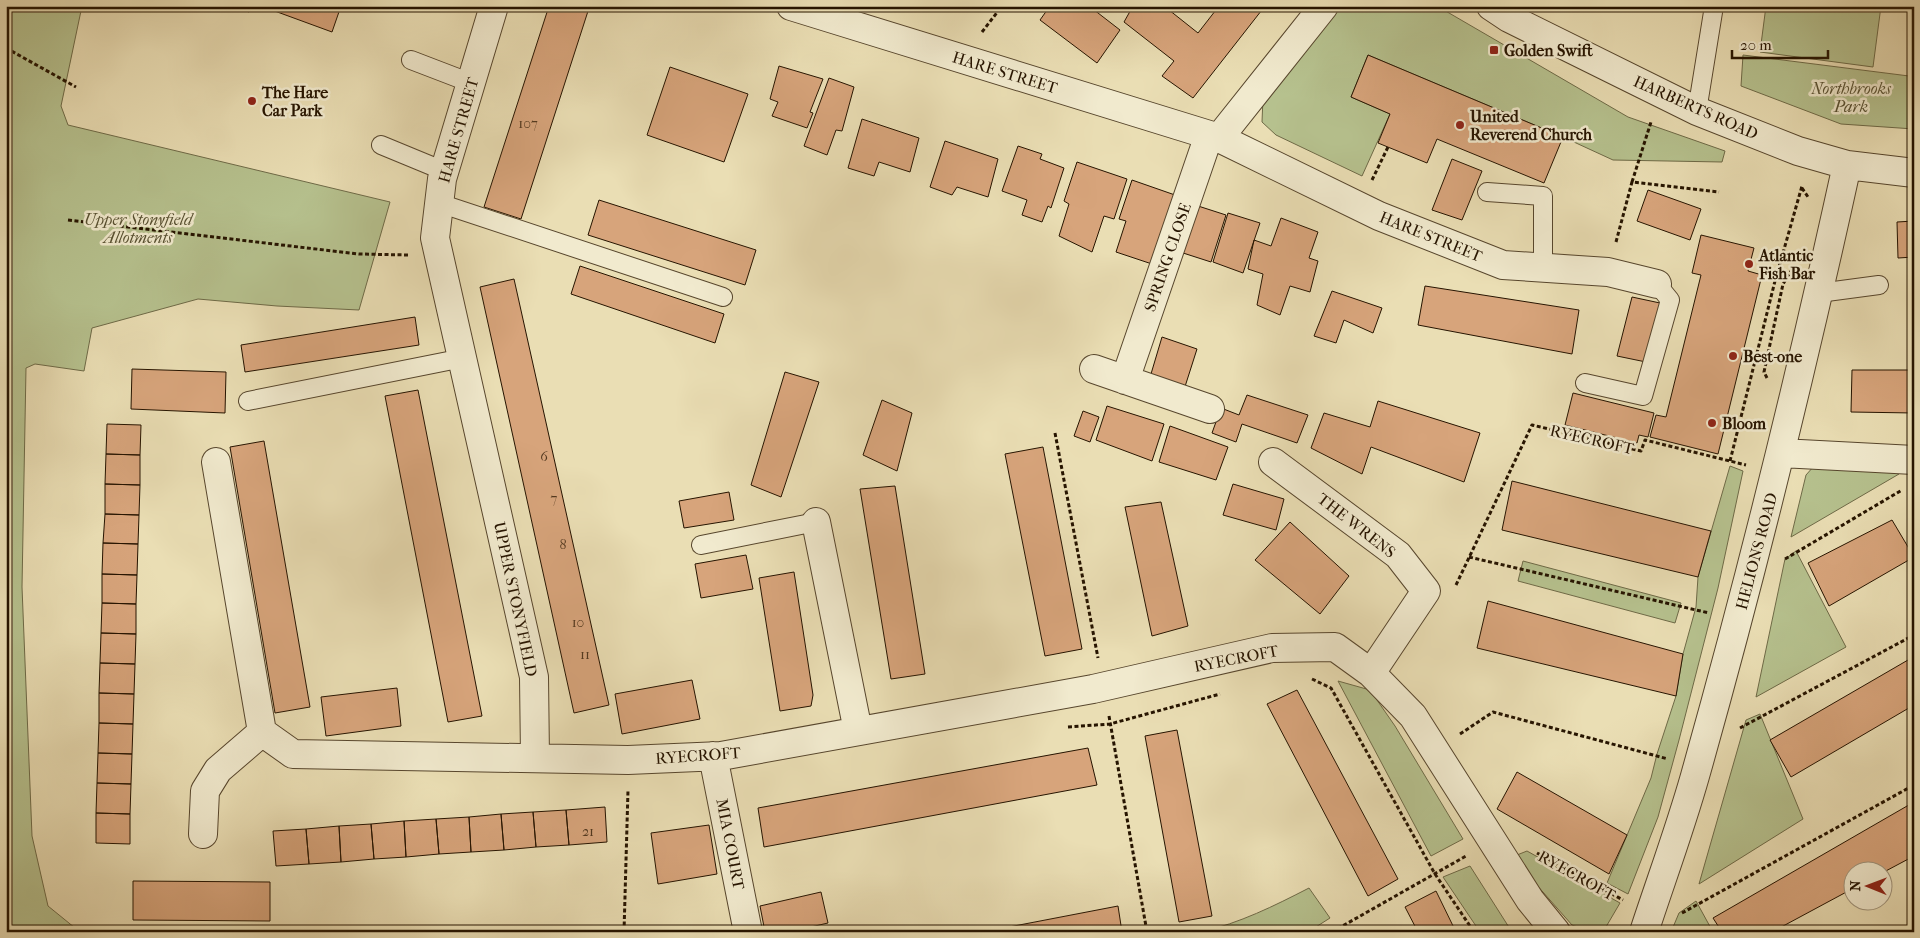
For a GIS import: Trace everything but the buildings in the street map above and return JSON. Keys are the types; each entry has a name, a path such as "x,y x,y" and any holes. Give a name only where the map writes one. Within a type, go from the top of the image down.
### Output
{"street":[{"name":"HARE STREET","path":"440,256 436,238 444,171 494,6"},
{"path":"1214,136 1324,6"},
{"name":"HARBERTS ROAD","path":"1491,6 1509,18 1697,110 1798,152 1846,164 1914,173"},
{"name":"HARE STREET","path":"794,7 1214,136 1379,216 1503,265 1608,272 1657,284"},
{"name":"SPRING CLOSE","path":"1125,380 1214,136"},
{"name":"HELIONS ROAD","path":"1644,932 1695,777 1749,580 1819,293 1846,164"},
{"name":"UPPER STONYFIELD","path":"440,256 534,677 536,758"},
{"path":"1094,369 1210,409"},
{"path":"1781,453 1914,460"},
{"path":"216,462 262,732 293,754 536,758"},
{"name":"THE WRENS","path":"1273,462 1398,555 1426,591 1372,673"},
{"path":"816,522 858,731"},
{"name":"RYECROFT","path":"536,758 628,760 713,756 1103,687 1272,648 1335,647 1372,673 1414,716 1530,900 1556,932"},
{"path":"203,834 205,791 218,770 262,732"},
{"name":"MIA COURT","path":"713,756 748,932"}],"lane":[{"path":"1697,110 1714,6"},
{"path":"411,60 471,83"},
{"path":"381,145 444,171"},
{"path":"1487,192 1543,196 1543,268"},
{"path":"439,203 723,296"},
{"path":"1585,383 1642,396 1670,300 1657,284"},
{"path":"1819,293 1879,284"},
{"path":"248,401 463,358"},
{"path":"701,545 816,522"}],"path":[{"path":"6,48 76,87"},
{"path":"1608,272 1646,136"},
{"path":"1360,206 1388,147"},
{"path":"1749,465 1730,461 1775,281 1802,188 1798,152"},
{"path":"1632,182 1719,192"},
{"path":"68,220 359,254 440,256"},
{"name":"RYECROFT","path":"1452,592 1532,425 1641,451 1646,440 1730,461"},
{"path":"1055,433 1103,687"},
{"path":"1749,580 1906,488"},
{"path":"1469,557 1711,614"},
{"path":"1702,748 1914,635"},
{"path":"1305,676 1331,688 1435,874 1474,932"},
{"path":"1062,727 1110,724 1222,693"},
{"path":"1434,750 1493,712 1670,759"},
{"path":"1110,724 1147,932"},
{"path":"624,932 628,760"},
{"path":"1644,932 1693,908 1914,785"},
{"name":"RYECROFT","path":"1493,841 1509,838 1624,901"},
{"path":"1332,932 1455,862"}],"green space":[{"name":"Upper Stonyfield Allotments","path":"6,6 82,6 61,106 68,125 390,202 359,310 277,306 198,299 92,328 84,371 35,364 26,368 22,587 32,836 48,906 80,932 6,932"},
{"path":"1339,6 1437,6 1628,117 1725,151 1722,162 1613,160 1368,55 1351,97 1390,114 1362,176 1276,135 1262,122 1263,97"},
{"path":"1766,6 1881,6 1873,67 1760,52"},
{"name":"Northbrooks Park","path":"1914,44 1914,129 1841,124 1741,86 1743,55 1909,76"},
{"path":"1825,461 1899,474 1791,537 1806,475 1814,466"},
{"path":"1730,466 1743,471 1718,588 1658,817 1628,894 1607,883 1651,778 1676,696 1683,654 1696,607 1698,577"},
{"path":"1796,551 1846,647 1756,697 1785,559"},
{"path":"1523,561 1681,603 1675,623 1518,581"},
{"path":"1338,681 1370,690 1395,726 1463,839 1431,856"},
{"path":"1760,714 1803,819 1699,884 1746,720"},
{"path":"1527,851 1620,903 1603,932 1591,932 1572,925 1512,857"},
{"path":"1470,866 1512,932 1480,932 1443,877"},
{"path":"1309,888 1330,918 1308,932 1201,932 1243,919"},
{"path":"1696,901 1713,932 1671,932 1679,913"}],"place":[{"name":"Golden Swift","path":"1494,50"},
{"name":"The Hare Car Park","path":"252,101"},
{"name":"United Reverend Church","path":"1460,125"},
{"name":"Atlantic Fish Bar","path":"1749,264"},
{"name":"Best-one","path":"1733,356"},
{"name":"Bloom","path":"1712,423"}]}
